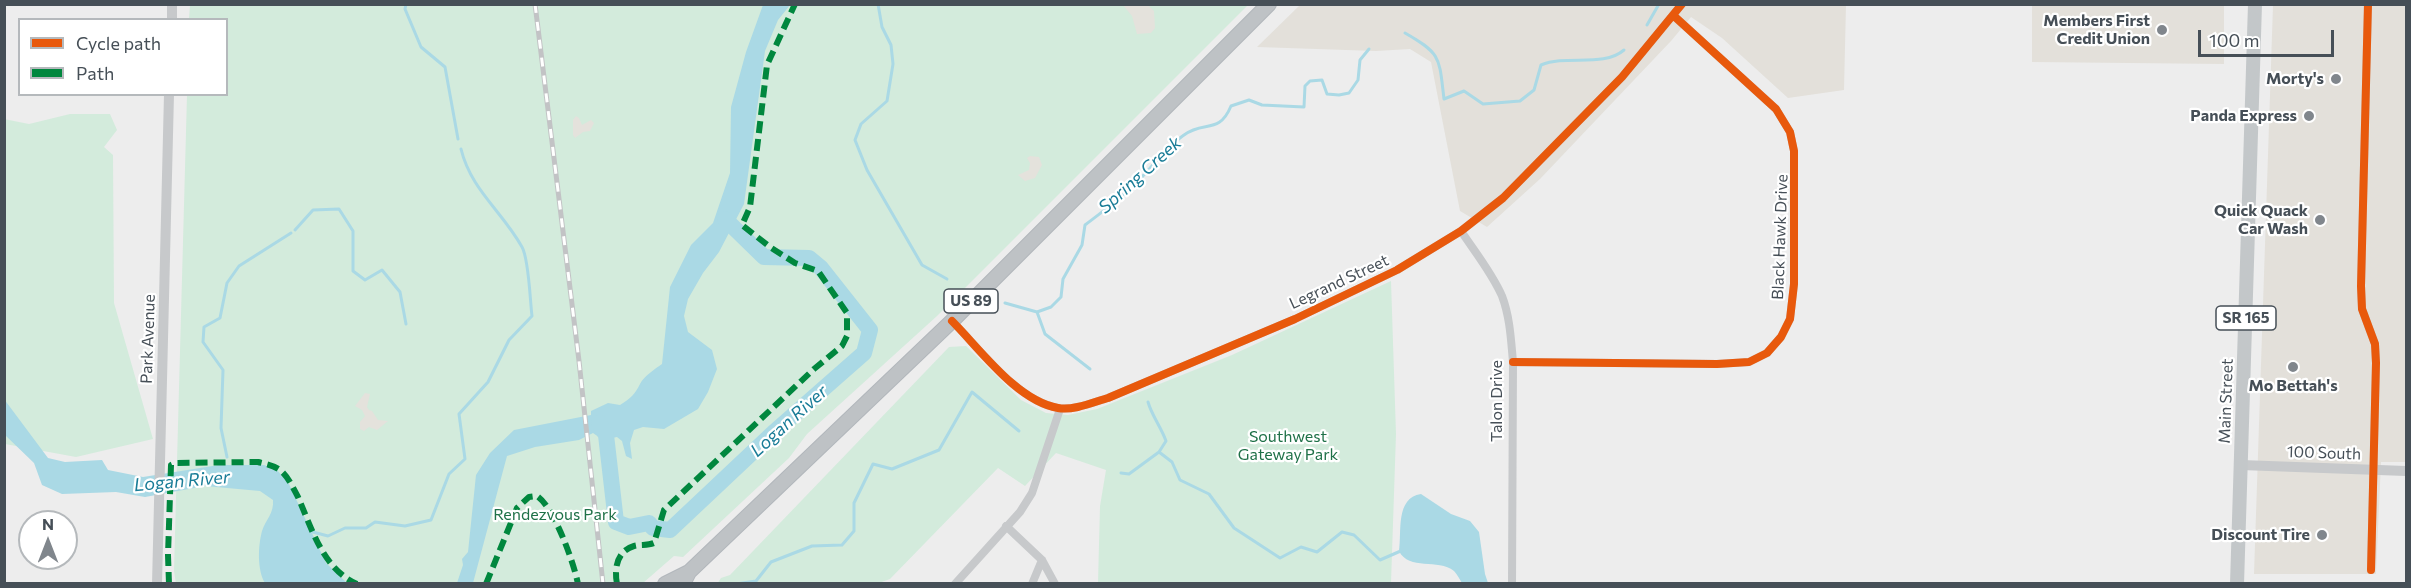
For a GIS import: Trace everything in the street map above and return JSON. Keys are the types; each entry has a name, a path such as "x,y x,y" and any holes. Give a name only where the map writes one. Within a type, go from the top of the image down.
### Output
{"highway":[{"name":"US 89","path":"665,584 686,578 952,321 1269,4"}],"main road":[{"name":"Main Street","path":"2237,584 2255,4"}],"street":[{"name":"Legrand Street","path":"1060,409 1108,398 1295,319 1397,270 1461,231 1503,198 1634,64 1682,4"},
{"path":"2368,4 2361,286 2362,309 2375,344 2371,570"},
{"name":"Black Hawk Drive","path":"1513,362 1717,364 1749,362 1767,353 1781,337 1790,319 1794,284 1795,167 1790,132 1776,110 1674,16"},
{"name":"Park Avenue","path":"157,584 170,96"},
{"name":"Talon Drive","path":"1461,231 1493,278 1503,298 1510,327 1513,362 1512,584"},
{"path":"952,321 1017,388 1036,400 1060,409 1032,493 1020,512 955,584"},
{"name":"100 South","path":"2241,465 2406,471"},
{"path":"1006,526 1042,560 1055,584"},
{"path":"1032,584 1042,560"}],"shaded area":[{"path":"1300,5 1846,5 1844,90 1788,98 1722,38 1691,17 1540,179 1487,227 1460,211 1431,62 1410,49 1376,51 1257,47"},
{"path":"2032,5 2224,5 2224,64 2032,62"},
{"path":"2273,5 2406,5 2406,462 2381,462 2376,574 2254,574"}],"green space":[{"name":"Rendezvous Park","path":"190,5 1248,5 937,316 807,434 789,458 683,557 674,556 643,583 176,584 174,571 187,96 228,96 228,18 189,18"},
{"path":"70,114 110,114 117,130 104,147 113,155 114,303 153,439 76,457 5,444 4,119 29,124"},
{"name":"Southwest Gateway Park","path":"1391,281 1396,434 1391,583 1098,583 1100,506 1106,470 1056,453 1025,486 998,468 890,579 876,584 717,584 721,578 730,575 949,347 966,346 1021,400 1046,413 1068,415 1097,409 1232,355"}],"sand":[{"path":"1123,5 1148,5 1154,11 1155,28 1151,33 1137,34 1132,16"},
{"path":"576,116 582,125 591,120 594,123 590,131 583,132 575,138 573,120"},
{"path":"1039,157 1042,165 1035,178 1025,181 1018,175 1029,170 1030,163 1027,158"},
{"path":"365,393 370,394 367,407 369,410 378,420 388,421 377,430 369,427 364,431 360,429 360,422 365,416 362,410 355,406"}],"water":[{"path":"763,5 790,5 778,20 765,51 744,204 719,252 688,299 684,316 688,332 712,350 717,369 708,392 698,409 664,429 643,427 634,430 630,443 632,459 626,456 622,441 617,437 603,440 593,433 579,440 535,447 507,456 473,583 457,583 463,565 462,559 468,552 476,475 490,453 514,430 591,415 591,411 608,403 620,405 632,396 647,375 662,364 670,287 691,245 713,223 730,173 731,107 746,52"},
{"path":"4,399 48,458 65,462 102,460 108,470 143,477 219,465 264,465 277,470 289,484 326,563 347,583 265,583 259,565 260,544 273,500 260,491 205,486 145,497 116,492 62,494 42,485 34,463 5,435"},
{"path":"1421,494 1451,514 1470,521 1479,532 1488,583 1462,583 1454,571 1447,567 1410,561 1399,551 1403,509 1413,497"}],"waterway":[{"path":"406,4 405,9 421,47 445,67 458,139"},
{"name":"Spring Creek","path":"878,4 882,27 891,45 893,64 887,101 861,124 855,140 867,170 922,265 947,279"},
{"name":"Spring Creek","path":"1647,25 1659,4"},
{"name":"Spring Creek","path":"1405,33 1426,46 1436,58 1441,74 1444,99 1464,91 1483,104 1520,101 1534,90 1541,65 1551,62 1595,60 1624,50"},
{"name":"Spring Creek","path":"1005,303 1037,312 1051,307 1061,297 1063,279 1082,245 1085,225 1129,190 1184,135 1198,128 1216,124 1221,121 1231,106 1249,100 1262,105 1304,107 1305,86 1310,81 1322,80 1327,94 1349,93 1358,80 1360,60 1369,49"},
{"path":"309,531 328,536 345,528 366,528 375,522 405,526 431,520 449,474 465,459 459,414 488,382 509,340 532,316 528,270 522,247 479,189 461,149"},
{"path":"295,230 313,210 339,209 353,231 353,271 365,280 382,270 400,292 406,324"},
{"name":"Logan River","path":"599,423 606,435 616,522 629,527 649,523 653,528 670,530 773,433 864,353 870,330 821,268 809,258 764,257 725,219"},
{"path":"227,457 221,428 223,370 203,342 204,327 220,318 227,283 239,266 291,233"},
{"path":"1037,312 1045,334 1090,369"},
{"path":"736,584 756,581 771,562 812,546 842,545 854,531 854,503 873,464 892,469 939,450 972,392 1019,431"},
{"path":"1148,402 1166,441 1159,452 1172,462 1180,480 1209,494 1234,528 1280,558 1301,547 1317,552 1342,532 1354,535 1380,560 1403,550"},
{"path":"1121,473 1129,474 1159,452"}],"railway":[{"path":"535,4 579,361 603,584"}],"marked path":[{"path":"617,584 616,572 620,556 628,548 654,543 664,510 814,369 842,346 847,336 847,313 818,271 795,263 742,225 750,207 767,65 795,4"},
{"path":"169,584 171,465 176,463 258,462 275,467 285,475 327,558 335,569 357,584"},
{"path":"486,584 517,508 529,497 537,496 550,511 556,523 568,550 578,584"}],"cycle path":[{"path":"952,321 1014,385 1043,403 1064,409 1108,398 1295,319 1397,270 1461,231 1503,198 1622,77 1682,4"},
{"path":"2368,4 2361,286 2362,309 2375,344 2376,363 2371,570"},
{"path":"1513,362 1717,364 1749,362 1767,353 1781,337 1790,319 1794,284 1794,151 1790,132 1776,109 1674,16"}],"place":[{"name":"Members First Credit Union","path":"2162,30"},
{"name":"Morty's","path":"2336,79"},
{"name":"Panda Express","path":"2309,116"},
{"name":"Quick Quack Car Wash","path":"2320,220"},
{"name":"Mo Bettah's","path":"2293,367"},
{"name":"Discount Tire","path":"2322,535"}]}
